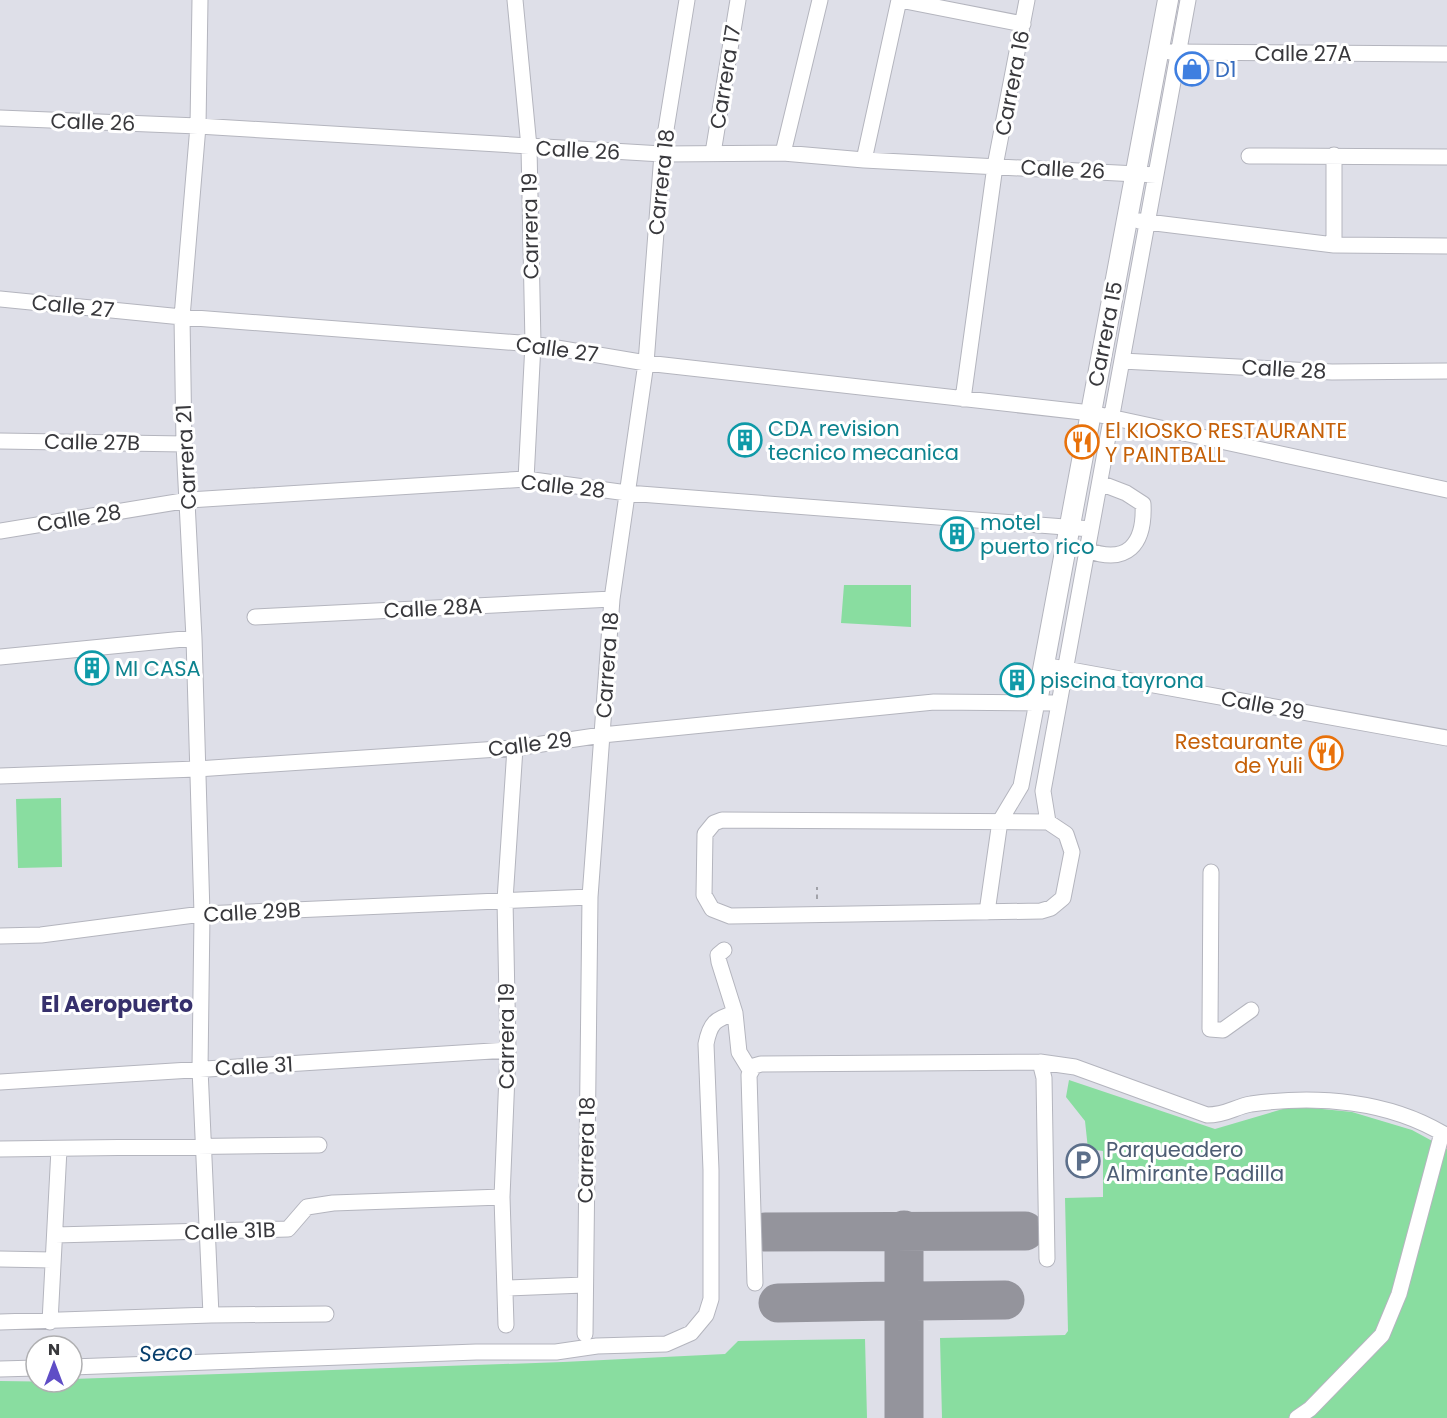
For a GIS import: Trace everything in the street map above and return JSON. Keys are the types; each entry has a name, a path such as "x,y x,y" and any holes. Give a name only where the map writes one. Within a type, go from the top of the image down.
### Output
{"main road":[{"name":"Carrera 15","path":"1036,702 1168,0"}],"street":[{"name":"Carrera 21","path":"200,0 198,126 182,317 184,444 189,500 202,914 200,1069 211,1315"},
{"name":"Carrera 19","path":"515,0 529,147 533,344 526,479"},
{"name":"Carrera 18","path":"585,1334 590,897 612,600 646,363 662,154 687,0"},
{"name":"Carrera 17","path":"713,153 738,0"},
{"path":"783,153 820,0"},
{"path":"864,160 900,0 1023,24"},
{"name":"Carrera 16","path":"963,399 995,166 1027,0"},
{"name":"Carrera 15","path":"1048,822 1043,790 1065,670 1091,552 1091,529 1103,485 1111,418 1188,0"},
{"name":"Calle 27A","path":"1158,51 1447,54"},
{"name":"Calle 26","path":"0,118 198,126 662,154 783,153 864,160 1156,174"},
{"path":"1334,155 1334,245"},
{"path":"1249,156 1447,157"},
{"path":"1127,219 1334,245 1447,246"},
{"name":"Calle 27","path":"0,299 182,317 533,344 646,363 1091,413 1111,418"},
{"name":"Calle 28","path":"1122,361 1332,372 1447,371"},
{"path":"1111,418 1447,490"},
{"name":"Calle 27B","path":"0,441 184,444"},
{"name":"Calle 28","path":"0,531 189,500 526,479 627,493 1091,529"},
{"path":"1103,485 1126,493 1143,504 1142,533 1129,551 1113,557 1091,552 1103,485"},
{"name":"Calle 28A","path":"255,617 612,600"},
{"path":"0,657 194,638"},
{"name":"Calle 29","path":"1043,665 1447,738"},
{"name":"Calle 29","path":"0,776 197,769 515,748 602,735 934,702 1059,704"},
{"name":"Carrera 15","path":"987,912 1000,821 1021,786 1036,702"},
{"name":"Carrera 19","path":"506,1325 502,1197 508,1050 505,900 515,748"},
{"path":"722,820 1048,822 1061,828 1072,845 1067,888 1063,898 1051,908 1041,911 741,916 719,913 712,909 704,895 703,842 708,829 722,820"},
{"path":"1211,872 1210,1029 1223,1030 1251,1010"},
{"name":"Calle 29B","path":"0,936 41,935 202,914 590,897"},
{"path":"724,950 718,955 719,962 735,1013 739,1051 750,1070 754,1283"},
{"path":"84,1367 476,1352 556,1352 597,1346 666,1344 680,1340 691,1334 706,1315 711,1299 711,1170 706,1044 709,1028 719,1018 735,1013"},
{"name":"Calle 31","path":"0,1082 508,1050"},
{"path":"750,1070 761,1064 1040,1062 1075,1067 1207,1115 1224,1115 1249,1105 1333,1100 1368,1105 1444,1135 1399,1294 1382,1335 1310,1409 1297,1418"},
{"path":"1040,1062 1044,1078 1047,1259"},
{"path":"0,1149 319,1145"},
{"path":"50,1322 59,1149"},
{"name":"Calle 31B","path":"55,1235 288,1229 307,1207 333,1203 502,1197"},
{"path":"0,1259 52,1260"},
{"path":"506,1288 584,1285"},
{"path":"0,1323 211,1315 326,1314"},
{"path":"0,1369 24,1368"}],"green space":[{"path":"844,585 911,585 911,627 841,623"},
{"path":"61,798 62,867 18,868 16,799"},
{"path":"1069,1080 1215,1129 1293,1106 1352,1112 1412,1130 1447,1149 1447,1418 942,1418 940,1338 1065,1335 1068,1331 1065,1198 1103,1197 1103,1151 1088,1149 1085,1121 1066,1097"},
{"path":"865,1339 867,1418 0,1418 0,1381 24,1381 24,1394 84,1394 84,1379 725,1354 738,1341"}],"taxiway":[{"path":"904,1230 904,1418"},
{"path":"765,1232 1025,1231"},
{"path":"778,1303 890,1301 899,1303 904,1311 915,1301 1005,1300"}],"place":[{"name":"D1","path":"1192,69"},
{"name":"CDA revision tecnico mecanica","path":"745,440"},
{"name":"El KIOSKO RESTAURANTE Y PAINTBALL","path":"1082,442"},
{"name":"motel puerto rico","path":"957,534"},
{"name":"MI CASA","path":"92,668"},
{"name":"piscina tayrona","path":"1017,680"},
{"name":"Restaurante de Yuli","path":"1326,753"},
{"name":"Parqueadero Almirante Padilla","path":"1083,1161"}],"district":[{"name":"El Aeropuerto","path":"117,1004"}],"water label":[{"name":"Seco","path":"166,1353"}]}
